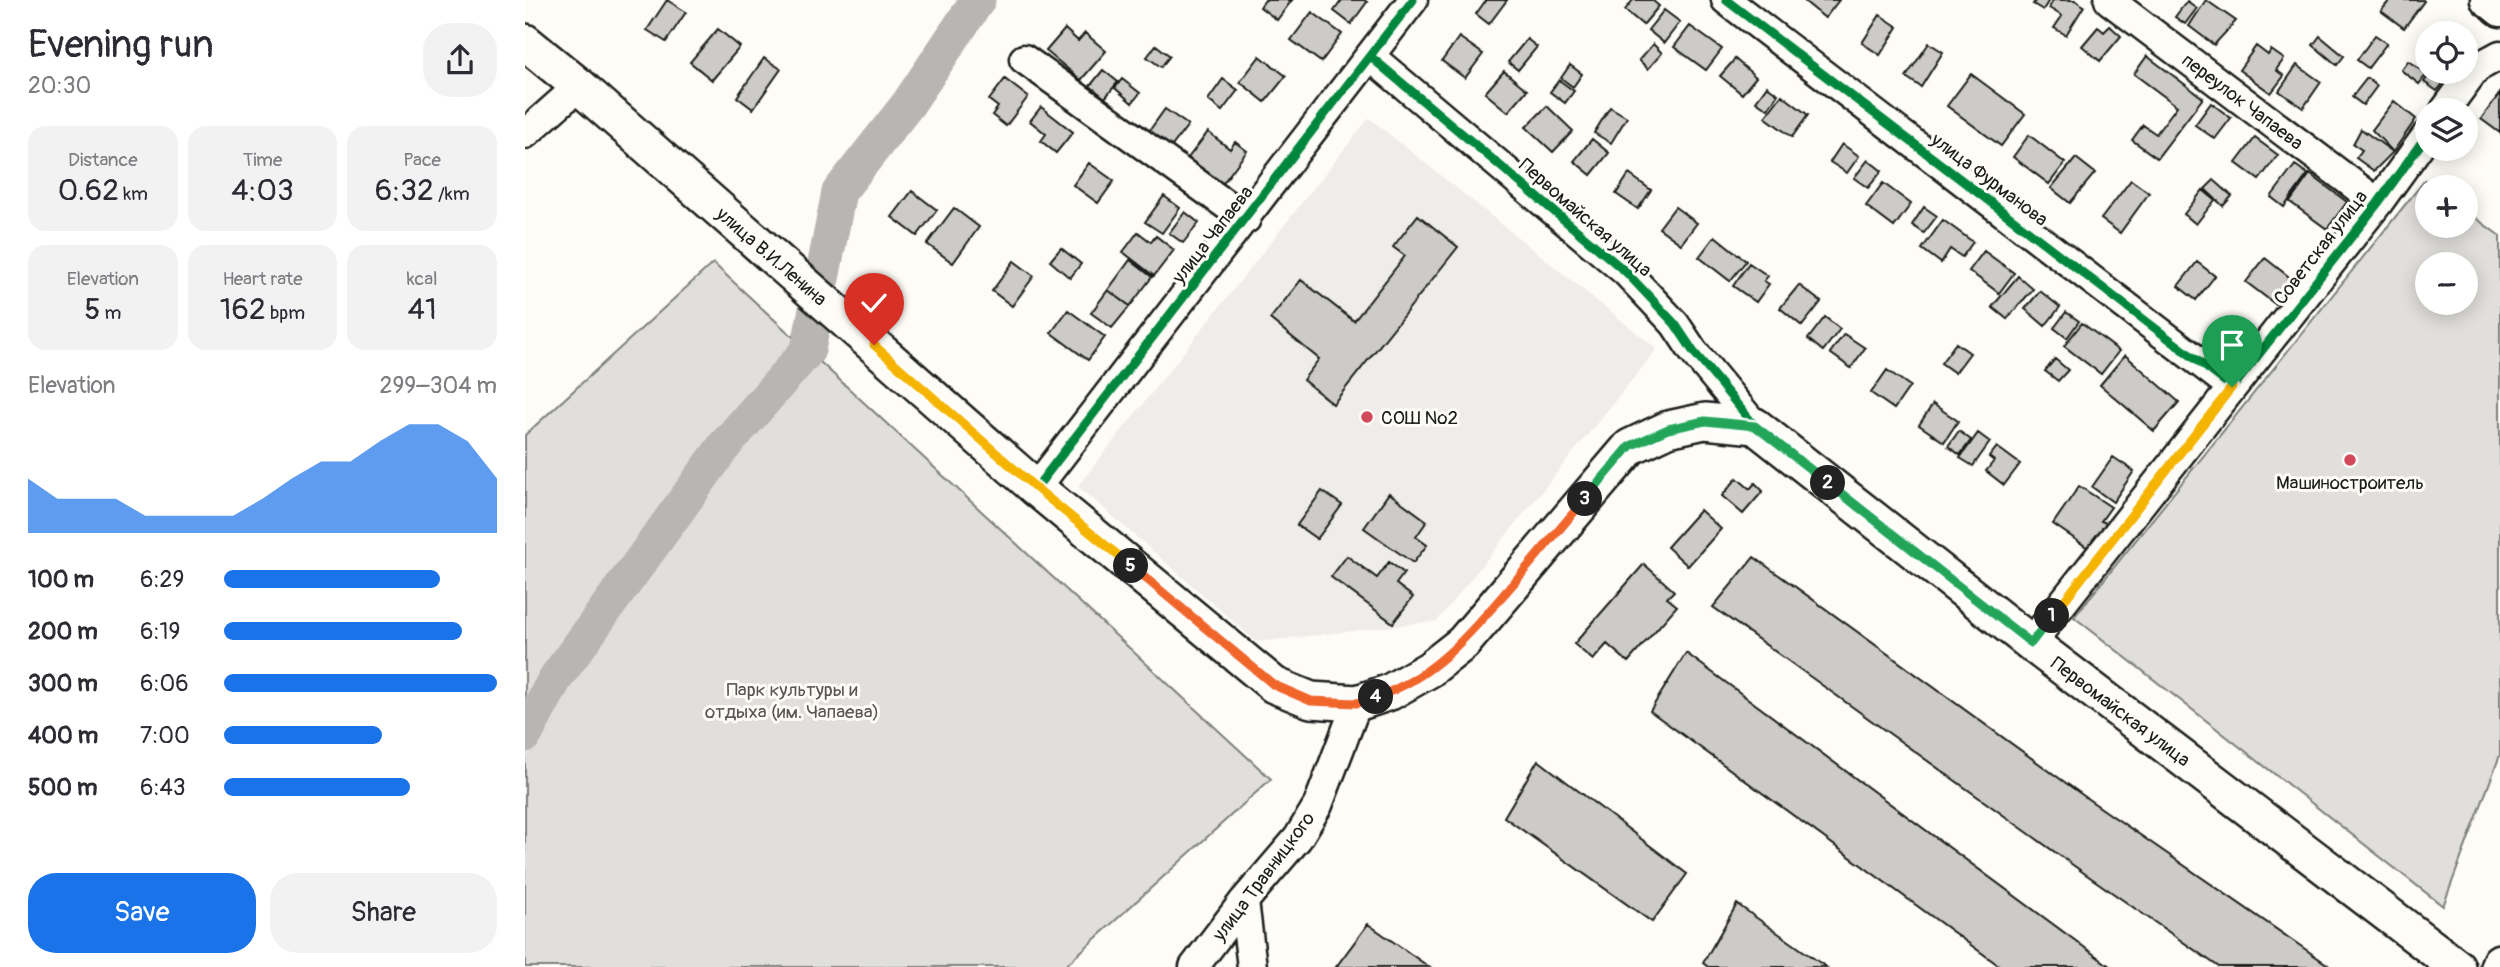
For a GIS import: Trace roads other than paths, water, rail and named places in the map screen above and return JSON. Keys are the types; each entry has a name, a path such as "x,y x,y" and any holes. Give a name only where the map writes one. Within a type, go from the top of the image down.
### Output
{"main road":[{"name":"улица В.И.Ленина","path":"525,42 579,86 1036,488 1274,685 1311,701 1357,703"},
{"path":"1357,703 1390,692 1430,669 1463,643 1630,446 1668,429 1705,421 1755,426"},
{"name":"Первомайская улица","path":"1755,426 2031,643 2457,967"},
{"path":"2498,967 2500,962"}],"street":[{"name":"улица Чапаева","path":"1036,488 1413,0"},
{"name":"улица Фурманова","path":"1726,0 2232,387"},
{"name":"переулок Чапаева","path":"2109,0 2378,203"},
{"path":"2485,0 2500,12"},
{"path":"2454,98 2476,68 2500,55"},
{"name":"Первомайская улица","path":"1371,57 1626,272 1675,324 1693,351 1755,426"},
{"path":"1024,59 1246,219"},
{"path":"525,134 579,86"},
{"name":"Советская улица","path":"2031,643 2378,203 2415,152"},
{"name":"улица Травницкого","path":"1194,967 1244,901 1297,838 1318,804 1357,703"},
{"path":"1244,901 1252,967"}],"waterway":[{"path":"525,735 555,679 725,445 808,350 839,192 908,104 978,0"}],"place":[{"name":"СОШ №2","path":"1367,417"},
{"name":"Машиностроитель","path":"2350,460"}],"park label":[{"name":"Парк культуры и отдыха (им. Чапаева)","path":"792,700"}]}
